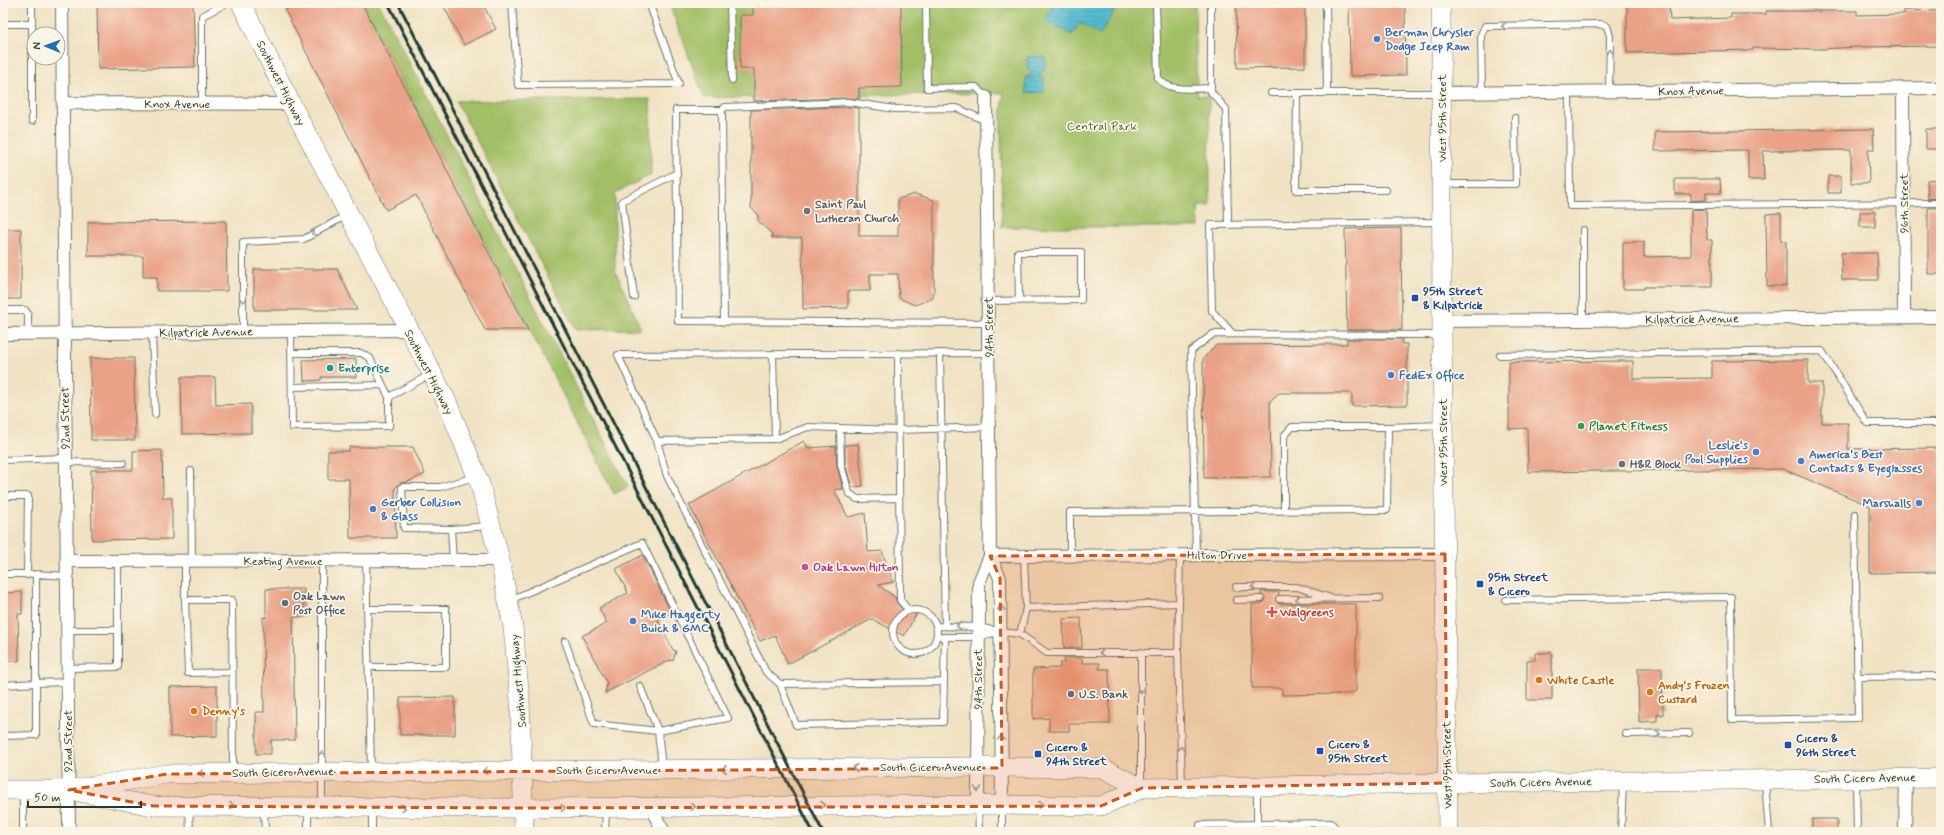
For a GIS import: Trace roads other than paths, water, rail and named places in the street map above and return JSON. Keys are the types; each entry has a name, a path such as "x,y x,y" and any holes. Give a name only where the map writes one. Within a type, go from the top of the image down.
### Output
{"main road":[{"name":"Southwest Highway","path":"241,3 291,104 447,402 477,476 500,560 513,627 520,700 524,770 524,832"},
{"name":"West 95th Street","path":"1441,3 1442,328 1448,832"},
{"name":"South Cicero Avenue","path":"3,790 68,790 167,774 372,771 978,767 1102,768 1142,788"},
{"name":"South Cicero Avenue","path":"68,790 153,806 189,805 372,808 978,805 1101,806 1142,788 1765,779 1941,778"}],"street":[{"name":"92nd Street","path":"62,3 69,832"},
{"name":"Knox Avenue","path":"1442,93 1941,88"},
{"name":"96th Street","path":"1903,89 1904,317"},
{"name":"94th Street","path":"986,97 990,556 1000,578 1002,805"},
{"name":"Knox Avenue","path":"63,103 291,104"},
{"name":"Kilpatrick Avenue","path":"1442,328 1583,320 1941,317"},
{"name":"Kilpatrick Avenue","path":"3,334 408,330"},
{"name":"Hilton Drive","path":"990,556 1444,554"},
{"name":"94th Street","path":"978,805 978,582 990,556"},
{"name":"Keating Avenue","path":"67,561 500,560"},
{"path":"1905,832 1906,778"},
{"path":"650,807 664,832"}],"lane":[{"path":"32,3 32,121"},
{"path":"202,104 202,16 227,3"},
{"path":"512,3 518,85 679,84 649,3"},
{"path":"730,3 732,80"},
{"path":"926,3 927,88 976,86 986,97"},
{"path":"1156,3 1158,78 1163,84 1174,88 1211,88"},
{"path":"1210,3 1211,92 1226,109 1228,225"},
{"path":"1326,3 1327,93"},
{"path":"3,24 32,24"},
{"path":"1482,92 1481,35 1484,26 1600,24 1607,26 1610,36 1609,91"},
{"path":"1569,92 1570,206 1941,203"},
{"path":"1271,93 1442,93"},
{"path":"1297,94 1296,190 1386,190"},
{"path":"986,121 957,108 895,109 849,102 725,107 722,110 676,110 678,321 989,323"},
{"path":"722,110 724,322"},
{"path":"1442,184 1516,184 1515,118"},
{"path":"634,297 622,201 677,173"},
{"path":"243,332 243,242 304,239 348,214"},
{"path":"1233,334 1212,311 1210,225 1442,222"},
{"path":"1583,230 1583,320"},
{"path":"988,301 1019,301 1082,300 1081,252 1018,252 1019,301"},
{"path":"3,310 25,310 28,314 28,334"},
{"path":"1196,555 1191,351 1213,334 1442,328"},
{"path":"291,331 291,354 292,387 292,427 389,426 389,397 370,358 362,353 291,354"},
{"path":"152,333 155,414"},
{"path":"1500,354 1822,351 1867,423 1941,423"},
{"path":"940,353 945,626"},
{"path":"944,637 943,722 796,725 780,684 766,672 667,476 657,441 618,355 989,353"},
{"path":"773,354 775,439"},
{"path":"898,354 900,600 909,611"},
{"path":"389,397 432,374"},
{"path":"292,387 383,385"},
{"path":"1284,510 1284,436 1292,427 1388,427 1443,425"},
{"path":"657,441 775,439 808,427 899,430 990,427"},
{"path":"1070,556 1070,512 1387,510 1388,427"},
{"path":"840,428 841,465 849,494 857,499 899,498"},
{"path":"3,460 66,460 123,463"},
{"path":"191,471 185,600 188,673 232,672"},
{"path":"477,476 440,487 402,487 404,528 451,529 491,526"},
{"path":"3,496 28,496 27,574"},
{"path":"1506,600 1731,597 1732,720 1858,718 1855,514"},
{"path":"451,529 453,561"},
{"path":"508,601 642,543 728,718 658,731 594,724 565,641"},
{"path":"1180,555 1178,653 1182,788"},
{"path":"1020,634 1026,608 1024,556"},
{"path":"67,668 118,668 118,561"},
{"path":"308,832 322,772 322,561"},
{"path":"366,561 372,771"},
{"path":"3,574 67,576"},
{"path":"3,736 36,735 36,574"},
{"path":"1236,588 1296,587 1333,598"},
{"path":"1279,599 1379,598"},
{"path":"1236,600 1261,599"},
{"path":"185,600 232,600 233,773"},
{"path":"1026,608 1179,603"},
{"path":"368,609 446,609 446,667 369,667"},
{"path":"916,610 929,615 937,626 933,646 922,654 915,654 902,650 894,638 895,625 898,619 909,611 916,610"},
{"path":"937,626 978,632 1001,632"},
{"path":"67,630 118,630"},
{"path":"936,637 978,632 1001,632 1020,634 1047,653 1178,653"},
{"path":"1141,652 1142,788"},
{"path":"1857,677 1941,676"},
{"path":"3,685 68,682"},
{"path":"780,684 944,682"},
{"path":"640,686 658,731 662,770"},
{"path":"1626,734 1689,733"},
{"path":"1856,778 1857,832"},
{"path":"1765,779 1769,832"},
{"path":"1621,832 1623,781"},
{"path":"1257,786 1257,824"},
{"path":"23,790 23,832"},
{"path":"189,805 190,832"},
{"path":"978,805 979,832"},
{"path":"1002,805 1002,832"},
{"path":"264,806 265,832"},
{"path":"372,808 372,832"},
{"path":"605,832 606,808"},
{"path":"1200,832 1200,825 1257,824 1332,824 1339,832"}],"water":[{"path":"1055,3 1103,3 1115,10 1100,35 1080,23 1072,35 1045,20"},
{"path":"1027,57 1045,57 1045,70 1040,72 1039,76 1044,78 1044,92 1026,93 1026,77 1032,73 1028,70"}],"railway":[{"path":"388,3 813,832"},
{"path":"398,3 823,832"}],"place":[{"name":"Berman Chrysler Dodge Jeep Ram","path":"1377,39"},
{"name":"Saint Paul Lutheran Church","path":"807,211"},
{"name":"95th Street & Kilpatrick","path":"1415,298"},
{"name":"Enterprise","path":"330,368"},
{"name":"FedEx Office","path":"1391,375"},
{"name":"Planet Fitness","path":"1581,426"},
{"name":"Leslie's Pool Supplies","path":"1756,452"},
{"name":"America's Best Contacts & Eyeglasses","path":"1801,461"},
{"name":"H&R Block","path":"1622,464"},
{"name":"Marshalls","path":"1919,503"},
{"name":"Gerber Collision & Glass","path":"373,509"},
{"name":"Oak Lawn Hilton","path":"805,567"},
{"name":"95th Street & Cicero","path":"1480,584"},
{"name":"Oak Lawn Post Office","path":"285,603"},
{"name":"Walgreens","path":"1272,612"},
{"name":"Mike Haggerty Buick & GMC","path":"633,621"},
{"name":"White Castle","path":"1539,680"},
{"name":"Andy's Frozen Custard","path":"1650,692"},
{"name":"U.S. Bank","path":"1071,694"},
{"name":"Denny's","path":"194,711"},
{"name":"Cicero & 96th Street","path":"1788,745"},
{"name":"Cicero & 95th Street","path":"1320,751"},
{"name":"Cicero & 94th Street","path":"1038,754"}],"park label":[{"name":"Central Park","path":"1102,126"}]}
